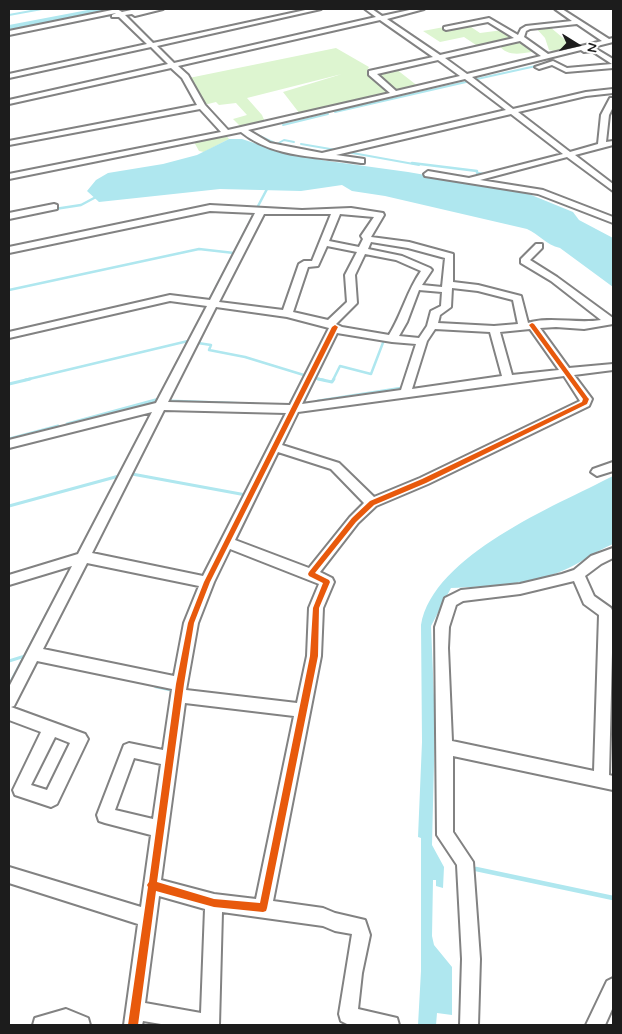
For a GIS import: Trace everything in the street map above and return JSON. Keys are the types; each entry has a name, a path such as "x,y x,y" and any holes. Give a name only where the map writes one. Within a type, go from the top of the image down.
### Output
{"street":[{"path":"122,16 143,9"},
{"path":"9,35 160,9"},
{"path":"9,76 318,9"},
{"path":"368,9 467,76 613,188"},
{"path":"9,102 421,9"},
{"path":"558,9 610,40"},
{"path":"122,16 185,77 202,106 226,133"},
{"path":"446,28 489,20 520,39 524,39 547,57"},
{"path":"520,39 523,30 528,27 579,22"},
{"path":"395,94 372,73 520,39"},
{"path":"9,177 226,133 569,52 610,40"},
{"path":"569,52 593,50 613,64"},
{"path":"478,80 553,63 566,70 613,64"},
{"path":"320,156 586,94 613,90"},
{"path":"602,146 605,116 613,100"},
{"path":"9,142 202,106"},
{"path":"242,129 251,137 276,148 361,161"},
{"path":"467,180 613,143"},
{"path":"428,174 540,192 613,220"},
{"path":"9,216 54,207"},
{"path":"9,250 210,208 261,211 351,211 380,214 366,236 368,239 350,275 352,303 333,325 276,447 207,582 191,623 169,758 134,1017 210,1024 214,903"},
{"path":"9,701 85,557 261,211"},
{"path":"287,314 304,264 315,264 336,212"},
{"path":"368,239 409,245 450,256 446,307 435,313 432,326 422,341 406,394"},
{"path":"324,244 399,258 427,270 415,287 402,322 392,339"},
{"path":"539,246 524,261 554,278 611,323"},
{"path":"312,574 354,520 372,503 424,481 585,403 586,400 567,371 528,325 518,298 478,288 415,287"},
{"path":"9,335 170,298 287,314 333,325 339,330 392,339 422,341"},
{"path":"432,326 494,329 528,325 584,326 611,323"},
{"path":"494,329 508,379"},
{"path":"9,444 161,406 294,409 567,371 613,367"},
{"path":"276,447 335,466 372,503"},
{"path":"597,472 613,466"},
{"path":"227,542 312,574 327,582 316,608 314,656 301,710 263,908"},
{"path":"469,1025 471,959 465,862 445,835 442,627 450,602 461,596 520,589 578,574 596,560 613,553"},
{"path":"9,580 85,557 207,582"},
{"path":"445,746 607,782 606,612 589,600 578,574"},
{"path":"35,654 179,690 301,710"},
{"path":"9,713 51,728 80,739 51,799 21,790 51,728"},
{"path":"159,828 105,815 129,750 169,758"},
{"path":"9,875 148,918"},
{"path":"151,885 214,903 323,917 335,922 359,926 361,935 353,973 348,1014 354,1018 390,1025"},
{"path":"595,1025 613,988"},
{"path":"42,1025 66,1018 81,1025"}],"green space":[{"path":"465,23 480,33 503,30 518,38 479,47 464,37 440,42 423,31"},
{"path":"535,27 550,27 575,48 560,52 549,50 545,38"},
{"path":"521,39 539,51 512,53 507,52 499,45"},
{"path":"336,48 369,67 367,71 391,92 390,94 300,114 283,92 342,74 247,98 262,115 265,122 241,127 233,119 247,115 236,103 219,105 216,102 204,105 189,78"},
{"path":"396,69 419,87 396,92 375,75"},
{"path":"225,134 229,139 204,152 199,151 194,142"}],"water":[{"path":"93,9 122,9 9,31 9,25"},
{"path":"229,139 242,139 287,154 524,192 573,212 579,220 613,238 613,287 560,248 527,229 385,196 352,191 342,185 301,191 220,189 99,202 87,191 96,180 108,173 163,164 197,155"},
{"path":"613,476 613,544 569,568 549,576 508,584 451,588 431,626 435,722 432,845 444,867 443,888 436,886 436,880 433,880 432,936 434,945 452,967 452,1015 437,1013 436,1025 418,1025 421,971 421,838 418,837 422,742 421,625 430,600 448,576 472,555 530,518"}],"waterway":[{"path":"9,15 42,9"},
{"path":"9,35 115,14"},
{"path":"128,17 154,43 282,15"},
{"path":"477,79 545,64"},
{"path":"335,112 466,82"},
{"path":"283,125 328,114"},
{"path":"253,133 277,144 284,140 294,142"},
{"path":"301,144 336,150"},
{"path":"347,152 419,165"},
{"path":"412,163 477,171 477,173 484,174"},
{"path":"257,208 267,189"},
{"path":"55,209 81,205 96,197"},
{"path":"234,253 255,212"},
{"path":"9,290 199,249 234,253"},
{"path":"207,301 209,301 234,253"},
{"path":"181,356 206,307"},
{"path":"333,380 340,366 371,374 384,340"},
{"path":"25,380 188,341"},
{"path":"198,343 211,345 209,350 245,357 307,376"},
{"path":"314,378 324,380"},
{"path":"9,384 30,379"},
{"path":"318,379 332,382 334,379"},
{"path":"318,401 402,388"},
{"path":"67,424 159,399"},
{"path":"170,401 254,404"},
{"path":"119,476 152,412"},
{"path":"9,439 58,426"},
{"path":"132,474 246,495"},
{"path":"9,506 119,476"},
{"path":"103,507 119,476"},
{"path":"25,656 50,608"},
{"path":"9,661 25,656"},
{"path":"21,663 25,656"},
{"path":"9,687 22,662"},
{"path":"156,686 170,689"},
{"path":"476,869 613,898"}],"cycle path":[{"path":"151,885 214,903 263,908 314,656 316,608 327,582 311,574 354,520 372,503 424,481 585,403 586,399 532,325"},
{"path":"133,1025 180,684 191,623 207,582 335,327"}]}
